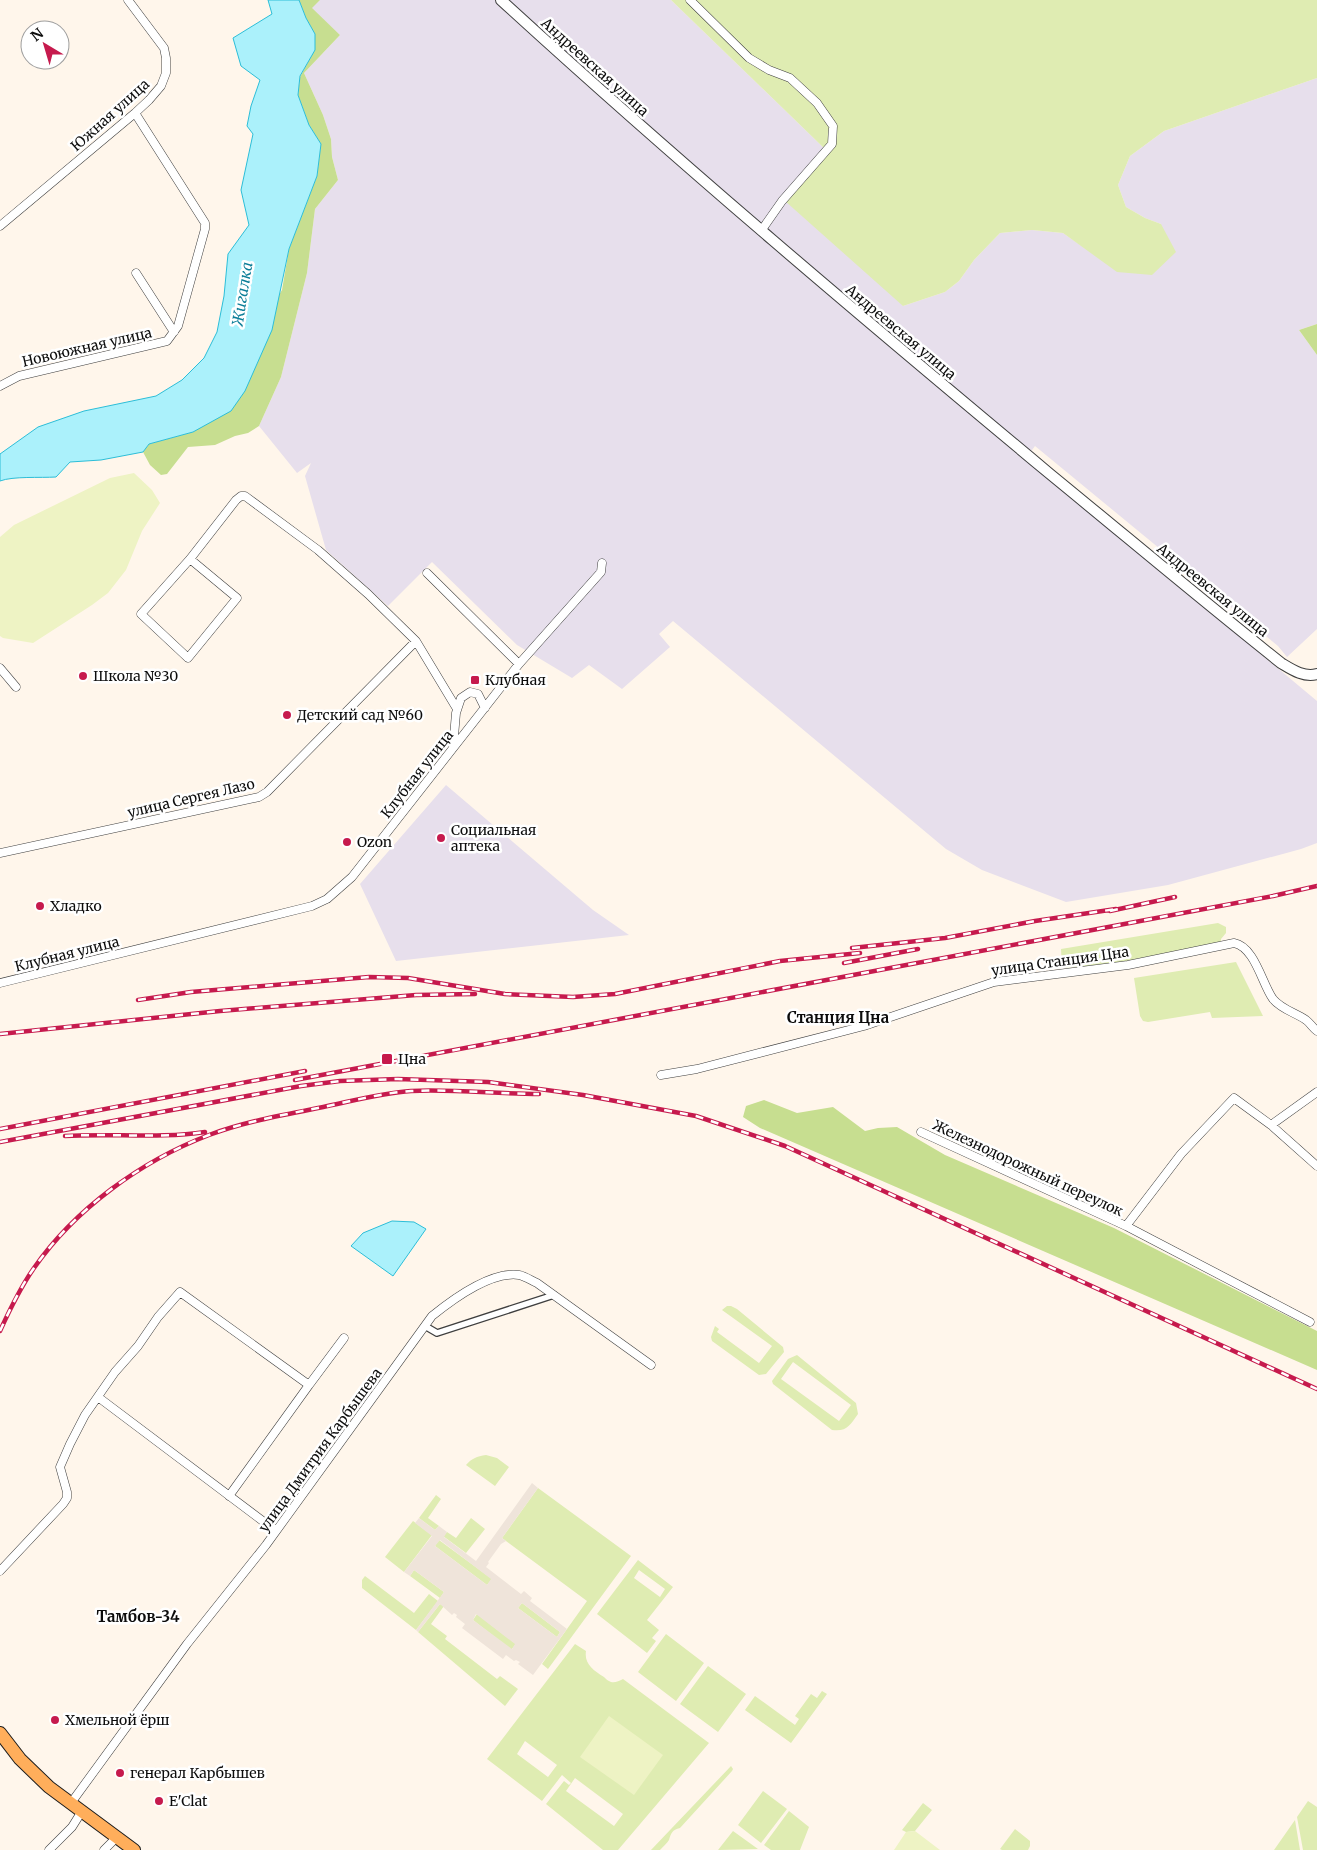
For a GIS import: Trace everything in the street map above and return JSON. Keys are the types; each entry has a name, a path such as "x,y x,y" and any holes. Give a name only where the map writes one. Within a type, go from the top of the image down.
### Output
{"main road":[{"path":"0,1733 11,1750 33,1773 134,1850"}],"street":[{"name":"Южная улица","path":"0,226 135,113 161,86 166,73 164,48 128,0"},
{"name":"Андреевская улица","path":"501,0 632,119 761,231 1184,586 1281,663 1294,671 1312,676 1317,674"},
{"path":"690,0 749,58 769,70 790,78 817,103 832,126 832,144 782,201 761,231"},
{"path":"135,113 205,223 178,326 174,332 136,273"},
{"name":"Новоюжная улица","path":"0,386 20,376 167,341 174,332"},
{"path":"190,559 237,598 188,658 141,614 190,559 236,500 244,496 318,550 368,594 416,641 457,709"},
{"name":"Клубная улица","path":"0,983 312,906 327,899 352,876 519,664 601,572 602,563"},
{"path":"427,573 519,664"},
{"name":"улица Сергея Лазо","path":"0,853 259,797 267,792 416,641"},
{"path":"0,668 16,687"},
{"path":"452,749 457,709 461,698 470,692 478,694 485,708"},
{"name":"улица Станция Цна","path":"660,1075 698,1069 864,1026 994,982 1128,965 1234,943 1242,945 1254,961 1274,999 1307,1021 1317,1031"},
{"path":"1317,1092 1271,1125 1317,1166"},
{"name":"Железнодорожный переулок","path":"1126,1226 1180,1154 1234,1098 1271,1125"},
{"name":"Железнодорожный переулок","path":"921,1132 1126,1226 1310,1322"},
{"name":"улица Дмитрия Карбышева","path":"71,1803 187,1644 276,1532 432,1316 452,1300 482,1283 504,1276 520,1275 537,1283 651,1365"},
{"path":"0,1571 67,1498 66,1486 60,1467 62,1459 85,1415 115,1372 180,1292 309,1385"},
{"path":"425,1326 437,1333 554,1295"},
{"path":"229,1496 344,1338"},
{"path":"98,1396 276,1532"},
{"path":"49,1850 72,1827 82,1811"},
{"path":"104,1850 117,1837"}],"shaded area":[{"path":"320,0 671,0 827,151 903,306 945,292 959,281 974,260 1000,233 1032,230 1063,233 1086,249 1161,224 1145,218 1126,207 1118,185 1130,156 1164,131 1317,78 1317,324 1299,330 1317,355 1317,629 1287,657 1278,646 1035,446 1026,458 1317,701 1317,843 1168,885 1066,902 982,870 946,849 673,621 659,634 670,647 622,689 589,665 572,678 517,645 432,562 388,606 326,550 305,476 311,463 297,473 259,426 281,377 307,273 315,209 338,180 332,157 331,139 323,115 304,73 340,35 311,8"},
{"path":"446,785 593,910 629,935 396,961 360,884"},
{"path":"532,1483 538,1488 502,1538 506,1541 501,1544 486,1567 521,1594 524,1591 532,1598 530,1601 567,1629 533,1675 518,1664 520,1662 514,1661 506,1655 503,1659 462,1628 465,1624 456,1617 457,1615 454,1613 452,1615 440,1604 418,1632 416,1630 444,1592 414,1570 410,1576 404,1572 432,1536 415,1523 419,1518 435,1530 439,1526 447,1532 444,1537 476,1561","holes":["440,1540 491,1579 487,1585 435,1546","522,1603 560,1632 557,1637 518,1608","476,1614 515,1644 512,1649 473,1620"]}],"green space":[{"path":"299,0 320,0 312,8 340,35 304,73 323,115 331,139 332,157 338,180 315,209 307,273 281,377 259,426 248,433 235,436 215,445 188,447 167,474 161,475 150,465 143,452 149,444 193,432 282,290 289,249 317,176 321,144 309,125 298,95 300,77 315,49 315,34"},
{"path":"671,0 1317,0 1317,78 1164,131 1130,156 1118,185 1126,207 1145,218 1161,224 1176,252 1152,275 1117,272 1063,233 1032,230 1000,233 974,260 959,281 945,292 903,306 785,201 827,151"},
{"path":"1317,324 1317,355 1299,330"},
{"path":"134,473 152,490 160,503 142,531 126,570 108,593 33,643 0,636 0,537 14,525 110,478"},
{"path":"1218,923 1226,927 1226,933 1221,939 1221,943 1136,959 1129,963 1062,968 1061,949"},
{"path":"1236,962 1263,1016 1212,1018 1210,1012 1148,1022 1143,1021 1140,1016 1134,978"},
{"path":"764,1100 797,1113 833,1107 865,1131 897,1127 945,1155 1114,1228 1317,1331 1317,1370 760,1128 743,1117 746,1106"},
{"path":"727,1306 737,1309 783,1347 784,1352 766,1374 759,1375 712,1341 711,1337 715,1326 719,1329 717,1332 759,1363 772,1346 722,1310"},
{"path":"797,1355 856,1403 858,1414 848,1427 841,1430 832,1430 773,1384 772,1381 788,1359","holes":["793,1362 851,1405 839,1421 781,1379"]},
{"path":"486,1455 497,1458 509,1467 495,1486 466,1465 474,1458"},
{"path":"538,1488 631,1556 548,1669 542,1664 587,1601 502,1538"},
{"path":"436,1495 441,1499 428,1518 439,1526 435,1530 419,1518"},
{"path":"471,1518 485,1529 466,1553 443,1536 447,1532 456,1538"},
{"path":"413,1521 432,1535 404,1572 385,1557"},
{"path":"439,1540 492,1579 487,1585 435,1546"},
{"path":"638,1560 673,1587 647,1620 659,1630 652,1638 656,1641 647,1653 597,1614","holes":["639,1570 665,1589 660,1597 634,1578"]},
{"path":"414,1570 444,1592 440,1598 410,1576"},
{"path":"365,1576 414,1613 429,1594 438,1601 416,1630 362,1588 362,1580"},
{"path":"522,1603 560,1632 557,1637 518,1608"},
{"path":"440,1604 444,1606 431,1624 447,1636 445,1639 497,1679 500,1676 518,1689 505,1706 418,1632"},
{"path":"477,1614 516,1644 511,1650 473,1620"},
{"path":"666,1634 704,1663 676,1701 638,1672"},
{"path":"575,1644 586,1651 586,1660 596,1672 611,1682 623,1679 709,1743 618,1850 603,1850 546,1804 564,1781 569,1785 571,1783 562,1775 542,1801 487,1759","holes":["525,1741 557,1765 548,1777 517,1754","575,1778 623,1814 614,1826 566,1791"]},
{"path":"708,1666 746,1694 718,1732 680,1704"},
{"path":"822,1691 827,1694 791,1743 745,1710 755,1696 795,1725 799,1719 795,1716 811,1694 817,1698"},
{"path":"609,1716 663,1755 634,1795 580,1757"},
{"path":"731,1766 732,1771 680,1828 672,1832 664,1846 660,1850 651,1850"},
{"path":"763,1791 787,1809 761,1843 738,1825"},
{"path":"1308,1801 1317,1807 1317,1850 1303,1850 1297,1817"},
{"path":"923,1803 932,1810 915,1831 906,1832 902,1830"},
{"path":"789,1811 809,1827 800,1850 771,1850 764,1845"},
{"path":"1295,1820 1300,1850 1274,1850"},
{"path":"1015,1829 1030,1841 1028,1850 1000,1849"},
{"path":"733,1831 758,1849 718,1850"},
{"path":"915,1831 940,1850 894,1850 906,1832"}],"water":[{"name":"Жигалка","path":"268,0 299,0 315,34 315,50 300,76 298,95 309,125 321,144 317,176 289,249 272,330 245,391 231,411 193,432 149,444 143,452 101,460 70,462 56,477 5,479 0,481 0,454 38,427 84,411 156,396 182,380 204,358 217,332 224,296 228,254 249,225 241,190 253,134 247,126 251,106 260,80 241,66 233,38 272,14"},
{"path":"392,1221 414,1222 426,1229 393,1276 351,1246 363,1233"}],"railway":[{"path":"295,1080 1273,896 1317,886"},
{"path":"1110,911 1175,897"},
{"path":"852,948 945,938 1035,921 1116,909"},
{"path":"844,963 918,949"},
{"path":"138,1000 191,992 369,977 408,978 505,994 573,997 615,994 780,961 860,953"},
{"path":"0,1034 220,1011 416,995 475,994"},
{"path":"0,1129 305,1071"},
{"path":"0,1142 301,1086 340,1081 398,1079 488,1082 583,1095 696,1116 785,1146 1317,1389"},
{"path":"0,1331 34,1268 69,1226 89,1207 111,1189 159,1158 209,1135 277,1116 364,1098 411,1091 539,1094"},
{"path":"65,1136 153,1136 205,1132"}],"place":[{"name":"Школа №30","path":"83,676"},
{"name":"Клубная","path":"475,680"},
{"name":"Детский сад №60","path":"287,715"},
{"name":"Социальная аптека","path":"441,838"},
{"name":"Ozon","path":"347,842"},
{"name":"Хладко","path":"40,906"},
{"name":"Цна","path":"387,1059"},
{"name":"Хмельной ёрш","path":"55,1720"},
{"name":"генерал Карбышев","path":"120,1773"},
{"name":"E'Clat","path":"159,1801"}],"district":[{"name":"Станция Цна","path":"838,1017"},
{"name":"Тамбов-34","path":"138,1616"}]}
